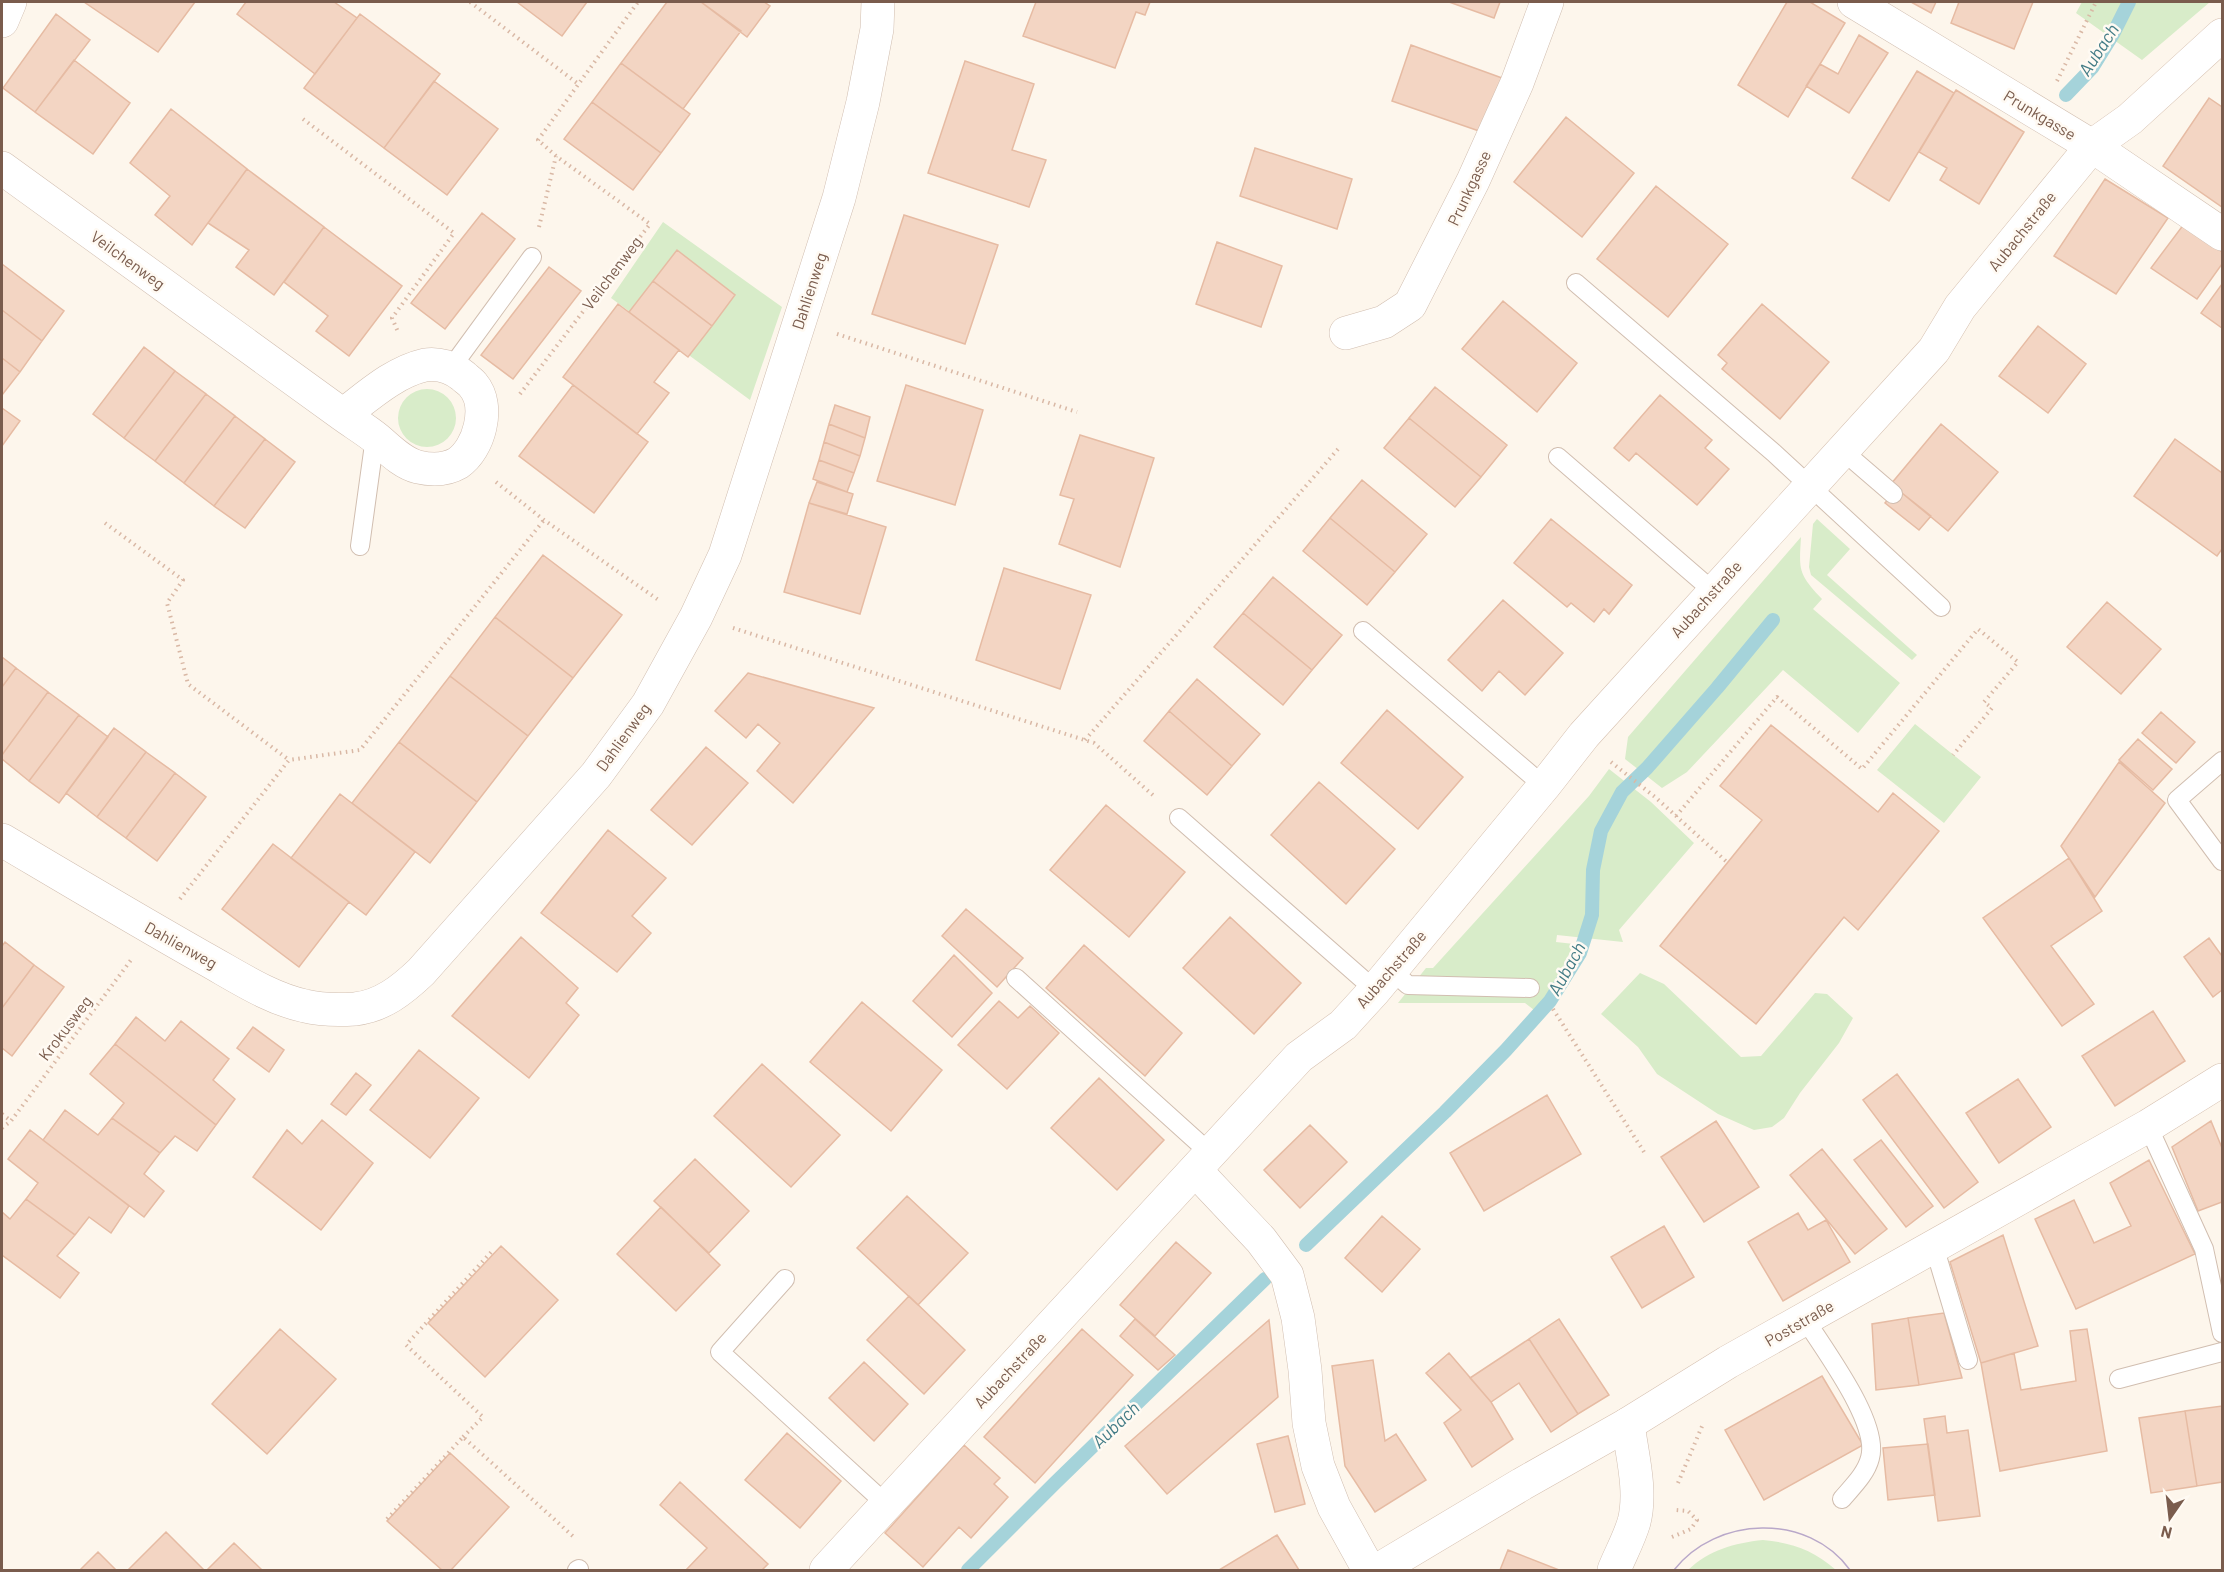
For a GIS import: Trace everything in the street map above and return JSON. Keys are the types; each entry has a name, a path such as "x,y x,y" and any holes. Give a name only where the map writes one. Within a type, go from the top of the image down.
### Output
{"street":[{"path":"2,21 10,2"},
{"name":"Dahlienweg","path":"2,840 260,989 305,1006 357,1009 382,1002 404,988 421,972 596,775 648,704 696,617 724,555 839,198 863,102 877,29 878,2"},
{"name":"Prunkgasse","path":"1346,333 1384,322 1410,305 1478,171 1517,83 1547,2"},
{"name":"Prunkgasse","path":"1854,2 2092,146 2223,234"},
{"name":"Aubachstraße","path":"826,1570 1299,1057 1343,1025 1383,980 1584,735 1934,350 1960,307 2092,146 2130,119 2223,34"},
{"name":"Veilchenweg","path":"2,168 406,462 433,469 451,467 467,455"},
{"path":"343,415 398,375 425,365 451,368 474,385 481,404 480,429 467,455"},
{"name":"Poststraße","path":"1378,1570 1628,1424 1728,1362 2148,1126 2223,1080"},
{"path":"1204,1162 1287,1275 1298,1318 1309,1423 1318,1466 1334,1507 1369,1570"},
{"path":"1614,1570 1634,1522 1635,1512 1635,1471 1628,1424"}],"lane":[{"path":"451,368 532,257"},
{"path":"1576,283 1809,486 1941,607"},
{"path":"360,546 375,438"},
{"path":"1843,451 1893,494"},
{"path":"1558,457 1713,591"},
{"path":"1363,631 1544,786"},
{"path":"2223,761 2177,800 2223,861"},
{"path":"1179,818 1383,980 1408,985 1530,988"},
{"path":"1016,978 1204,1162"},
{"path":"2148,1126 2204,1249 2223,1333"},
{"path":"1934,1246 1968,1360"},
{"path":"785,1279 720,1352 886,1504"},
{"path":"1805,1319 1859,1405 1871,1436 1871,1456 1865,1472 1842,1499"},
{"path":"2119,1379 2223,1352"}],"path":[{"path":"470,2 577,83"},
{"name":"Veilchenweg","path":"519,396 650,224 556,156 538,140 577,83 638,2"},
{"path":"2055,85 2096,2"},
{"path":"303,119 454,232 392,318 413,369"},
{"path":"532,257 556,156"},
{"path":"836,334 1077,412"},
{"path":"1085,740 1339,448"},
{"path":"467,455 487,476 544,520 666,606"},
{"path":"178,901 289,760 360,750 544,520"},
{"path":"105,523 183,580 167,603 188,684 289,760"},
{"path":"730,627 1094,743 1179,818"},
{"path":"1676,816 1777,697 1862,769 1978,629 2018,662 1984,702 1992,708 1953,755"},
{"path":"1618,767 1728,863"},
{"name":"Krokusweg","path":"2,1128 11,1121 134,957"},
{"path":"1554,1011 1644,1152"},
{"path":"2,1114 11,1121"},
{"path":"387,1520 483,1417 406,1345 493,1250"},
{"path":"1676,1487 1708,1413"},
{"path":"463,1437 595,1556 578,1570"},
{"path":"1667,1508 1688,1511 1697,1520 1691,1529 1671,1537"}],"green space":[{"path":"2082,2 2210,2 2142,60 2076,13"},
{"path":"663,222 782,307 750,400 611,298"},
{"path":"427,389 443,394 451,402 456,418 451,434 443,442 427,447 411,442 403,434 398,418 403,402 411,394"},
{"path":"1817,519 1850,549 1827,575 1917,655 1912,660 1811,575 1809,567 1813,524"},
{"path":"1801,537 1800,565 1804,577 1822,599 1813,609 1900,683 1858,733 1783,670 1687,772 1662,788 1625,759 1628,737"},
{"path":"1915,724 1981,777 1944,823 1877,770"},
{"path":"1609,769 1651,802 1694,843 1619,930 1623,942 1557,935 1556,942 1574,944 1548,997 1534,1010 1525,1003 1398,1003 1426,968 1433,968 1589,796"},
{"path":"1640,973 1664,984 1741,1057 1761,1056 1815,993 1827,994 1853,1018 1839,1043 1800,1093 1784,1118 1772,1127 1754,1130 1718,1114 1657,1074 1638,1047 1601,1014"},
{"path":"1763,1540 1802,1549 1819,1557 1836,1570 1688,1570 1704,1557 1722,1549"}],"building":[{"path":"84,2 195,2 158,52"},
{"path":"246,2 334,2 357,18 315,74 237,14"},
{"path":"517,2 587,2 562,36"},
{"path":"667,2 701,2 741,31 683,109 621,63"},
{"path":"701,2 764,2 770,6 747,37"},
{"path":"1036,2 1150,2 1145,15 1136,12 1115,68 1023,36"},
{"path":"1449,2 1500,2 1494,18"},
{"path":"1787,2 1810,2 1845,23 1788,117 1738,85"},
{"path":"1911,2 1936,2 1931,13"},
{"path":"1959,2 2033,2 2014,49 1951,23"},
{"path":"56,14 90,40 35,112 3,88"},
{"path":"360,14 440,74 384,148 304,88"},
{"path":"1859,35 1888,53 1849,113 1806,86 1820,64 1838,74"},
{"path":"1411,45 1502,78 1482,132 1392,101"},
{"path":"74,60 130,103 93,154 35,112"},
{"path":"965,61 1034,84 1012,150 1046,160 1029,207 928,173"},
{"path":"621,63 690,114 661,153 592,102"},
{"path":"1917,71 1954,93 1889,201 1852,178"},
{"path":"434,81 498,129 447,195 384,148"},
{"path":"1956,90 2024,132 1979,204 1940,180 1947,168 1919,152"},
{"path":"2209,98 2222,107 2222,207 2163,166"},
{"path":"592,102 661,153 633,190 564,139"},
{"path":"171,109 247,169 192,245 155,215 170,196 130,163"},
{"path":"1566,117 1634,173 1582,237 1514,182"},
{"path":"1255,148 1352,179 1337,229 1240,196"},
{"path":"247,169 324,227 274,295 236,267 249,250 208,223"},
{"path":"2105,179 2168,218 2116,294 2054,256"},
{"path":"1656,186 1728,244 1668,317 1597,259"},
{"path":"482,213 515,239 445,329 411,303"},
{"path":"904,215 998,245 965,344 872,314"},
{"path":"2184,224 2222,252 2222,264 2197,299 2151,268"},
{"path":"324,227 402,286 349,356 316,331 328,316 284,282"},
{"path":"1217,242 1282,266 1261,327 1196,304"},
{"path":"677,250 735,295 712,326 653,281"},
{"path":"2,264 64,311 42,341 2,310"},
{"path":"549,267 581,291 513,379 481,355"},
{"path":"653,281 712,326 688,357 629,312"},
{"path":"2222,284 2222,328 2201,313"},
{"path":"1503,301 1577,363 1537,412 1462,349"},
{"path":"618,304 679,350 654,382 669,393 637,434 563,377"},
{"path":"1762,304 1829,362 1780,419 1722,369 1727,363 1718,355"},
{"path":"2,310 42,341 20,372 2,358"},
{"path":"2038,326 2086,364 2048,413 1999,376"},
{"path":"144,347 175,371 124,438 93,414"},
{"path":"2,358 20,372 2,395"},
{"path":"175,371 206,394 155,461 124,438"},
{"path":"573,385 648,442 594,513 519,456"},
{"path":"906,385 983,410 955,505 877,481"},
{"path":"1435,387 1507,445 1481,477 1409,418"},
{"path":"206,394 235,416 184,483 155,461"},
{"path":"1660,395 1712,440 1705,448 1729,469 1697,505 1636,453 1629,461 1614,448"},
{"path":"835,405 870,417 865,438 829,424"},
{"path":"2,408 20,421 2,446"},
{"path":"235,416 265,439 214,506 184,483"},
{"path":"1409,418 1481,477 1455,507 1384,448"},
{"path":"829,424 865,438 860,456 824,442"},
{"path":"1941,424 1998,472 1948,531 1891,484"},
{"path":"1080,435 1154,458 1120,567 1059,544 1074,499 1060,495"},
{"path":"265,439 295,462 245,528 214,506"},
{"path":"2175,439 2222,473 2222,549 2217,556 2134,496"},
{"path":"824,442 860,456 854,473 819,460"},
{"path":"819,460 854,473 847,492 813,479"},
{"path":"1362,480 1427,534 1395,572 1330,518"},
{"path":"817,482 853,494 847,514 809,503"},
{"path":"1897,489 1931,516 1919,530 1885,503"},
{"path":"809,503 886,527 860,614 784,592"},
{"path":"1330,518 1395,572 1367,605 1303,551"},
{"path":"1551,519 1632,585 1609,614 1604,609 1594,622 1571,603 1567,607 1514,563"},
{"path":"543,555 622,615 573,678 495,617"},
{"path":"1004,568 1091,595 1060,689 976,660"},
{"path":"1273,577 1342,635 1312,670 1243,613"},
{"path":"1503,600 1563,653 1525,695 1499,671 1482,691 1448,660"},
{"path":"2107,602 2161,649 2121,694 2067,647"},
{"path":"1243,613 1312,670 1283,705 1214,647"},
{"path":"495,617 573,678 528,736 450,676"},
{"path":"2,657 16,668 2,687"},
{"path":"16,668 48,692 2,755 2,687"},
{"path":"748,673 874,708 793,803 757,771 780,743 758,724 746,738 715,711"},
{"path":"450,676 528,736 477,802 399,742"},
{"path":"1197,679 1260,734 1232,766 1169,711"},
{"path":"48,692 79,715 29,781 2,759 2,755"},
{"path":"1387,710 1463,777 1418,829 1341,763"},
{"path":"1169,711 1232,766 1207,795 1144,741"},
{"path":"2161,712 2195,742 2176,763 2142,733"},
{"path":"79,715 108,737 59,803 29,781"},
{"path":"1771,725 1878,812 1893,793 1939,831 1858,930 1844,917 1756,1024 1660,946 1762,820 1720,786"},
{"path":"114,728 146,752 97,817 66,793"},
{"path":"2138,739 2172,769 2153,790 2119,760"},
{"path":"399,742 477,802 430,863 352,803"},
{"path":"706,747 748,783 692,845 651,810"},
{"path":"146,752 175,773 126,838 97,817"},
{"path":"2119,762 2165,803 2095,897 2061,846"},
{"path":"175,773 206,797 157,861 126,838"},
{"path":"1319,782 1395,849 1346,904 1271,835"},
{"path":"340,794 415,852 366,915 291,858"},
{"path":"1106,805 1185,872 1129,937 1050,870"},
{"path":"608,830 666,878 632,916 651,933 617,972 541,913"},
{"path":"273,844 349,902 299,967 222,909"},
{"path":"2069,858 2102,911 2051,946 2094,1004 2062,1026 1983,918"},
{"path":"966,909 1023,958 997,987 942,936"},
{"path":"1230,917 1301,983 1254,1034 1183,968"},
{"path":"521,937 578,988 566,1003 579,1015 529,1078 452,1016"},
{"path":"2209,938 2222,956 2222,990 2213,997 2184,957"},
{"path":"5,942 34,965 2,1008 2,946"},
{"path":"1084,945 1182,1033 1145,1076 1046,988"},
{"path":"954,955 992,993 952,1037 913,1001"},
{"path":"34,965 64,987 12,1056 2,1048 2,1008"},
{"path":"999,1001 1018,1018 1030,1006 1059,1033 1007,1089 958,1045"},
{"path":"862,1002 942,1070 891,1131 810,1062"},
{"path":"2153,1011 2185,1061 2115,1106 2082,1056"},
{"path":"136,1017 165,1041 181,1021 229,1059 213,1080 235,1099 216,1125 115,1044"},
{"path":"253,1027 284,1050 269,1072 237,1048"},
{"path":"115,1044 216,1125 197,1151 175,1136 160,1153 112,1118 124,1103 90,1074"},
{"path":"419,1050 479,1098 430,1158 370,1110"},
{"path":"762,1064 840,1135 791,1187 714,1116"},
{"path":"356,1073 371,1085 346,1115 331,1104"},
{"path":"1897,1074 1978,1182 1944,1208 1863,1100"},
{"path":"1099,1078 1164,1140 1117,1190 1051,1128"},
{"path":"2018,1079 2051,1127 1999,1163 1966,1113"},
{"path":"1547,1095 1581,1154 1484,1211 1450,1153"},
{"path":"65,1110 98,1135 112,1118 160,1153 144,1174 164,1191 144,1217 43,1140"},
{"path":"322,1120 373,1163 321,1230 253,1177 287,1130 302,1144"},
{"path":"1716,1121 1759,1187 1704,1222 1661,1157"},
{"path":"2211,1121 2222,1148 2222,1202 2198,1211 2172,1147"},
{"path":"1310,1125 1347,1162 1300,1208 1264,1170"},
{"path":"30,1130 129,1206 111,1233 89,1217 75,1235 26,1199 38,1183 8,1159"},
{"path":"1881,1140 1933,1206 1906,1227 1854,1160"},
{"path":"1822,1149 1887,1229 1855,1254 1790,1175"},
{"path":"695,1159 749,1211 709,1253 654,1201"},
{"path":"2149,1160 2195,1254 2076,1309 2035,1219 2074,1200 2094,1243 2131,1226 2110,1183"},
{"path":"907,1196 968,1253 918,1305 857,1248"},
{"path":"26,1199 75,1235 57,1256 79,1273 60,1298 2,1255 2,1212 10,1219"},
{"path":"661,1207 720,1265 676,1311 617,1254"},
{"path":"1798,1213 1808,1230 1826,1220 1850,1262 1783,1301 1748,1242"},
{"path":"1382,1216 1420,1249 1382,1292 1345,1258"},
{"path":"1664,1226 1694,1277 1642,1308 1611,1257"},
{"path":"2003,1235 2038,1346 1981,1363 1950,1262"},
{"path":"1176,1242 1211,1273 1155,1336 1120,1305"},
{"path":"501,1246 558,1300 485,1377 428,1323"},
{"path":"909,1296 965,1350 924,1394 867,1340"},
{"path":"1944,1313 1962,1378 1919,1385 1908,1318"},
{"path":"1908,1318 1919,1385 1876,1390 1872,1324"},
{"path":"1135,1319 1175,1355 1158,1370 1120,1336"},
{"path":"1559,1319 1609,1395 1578,1414 1529,1339"},
{"path":"1269,1320 1278,1397 1167,1494 1125,1446"},
{"path":"280,1329 336,1379 267,1454 212,1404"},
{"path":"1082,1329 1133,1375 1035,1483 984,1437"},
{"path":"2087,1329 2107,1451 2000,1471 1981,1363 2014,1353 2021,1390 2076,1381 2070,1331"},
{"path":"1529,1339 1578,1414 1551,1432 1519,1383 1491,1402 1470,1378"},
{"path":"1449,1353 1491,1402 1513,1439 1472,1467 1444,1423 1461,1410 1426,1373"},
{"path":"1373,1360 1385,1441 1396,1434 1426,1480 1375,1512 1345,1466 1332,1366"},
{"path":"864,1362 908,1404 874,1441 829,1398"},
{"path":"1822,1376 1863,1445 1764,1500 1725,1430"},
{"path":"2222,1406 2222,1482 2197,1486 2185,1411"},
{"path":"2185,1411 2197,1486 2151,1493 2139,1418"},
{"path":"1945,1416 1947,1433 1968,1430 1980,1516 1938,1521 1924,1419"},
{"path":"787,1433 841,1481 800,1528 745,1480"},
{"path":"1288,1436 1305,1504 1275,1512 1257,1444"},
{"path":"1928,1444 1935,1495 1888,1500 1883,1448"},
{"path":"964,1445 1000,1478 994,1484 1008,1497 971,1538 959,1527 923,1567 885,1533"},
{"path":"450,1453 509,1507 451,1570 442,1570 387,1521"},
{"path":"680,1482 768,1564 762,1570 686,1570 707,1548 660,1505"},
{"path":"166,1532 204,1570 128,1570"},
{"path":"1277,1535 1299,1570 1219,1570"},
{"path":"234,1543 262,1570 207,1570"},
{"path":"1508,1550 1559,1570 1500,1570"},
{"path":"98,1552 116,1570 80,1570"}],"waterway":[{"name":"Aubach","path":"2066,95 2092,68 2129,2"},
{"name":"Aubach","path":"1306,1245 1445,1112 1550,1001 1580,953 1592,915 1593,870 1601,831 1622,792 1647,768 1773,620"},
{"name":"Aubach","path":"968,1570 1265,1279"}],"tram line":[{"path":"1674,1570 1692,1552 1713,1539 1737,1531 1762,1528 1787,1530 1811,1538 1832,1551 1850,1570"}]}
